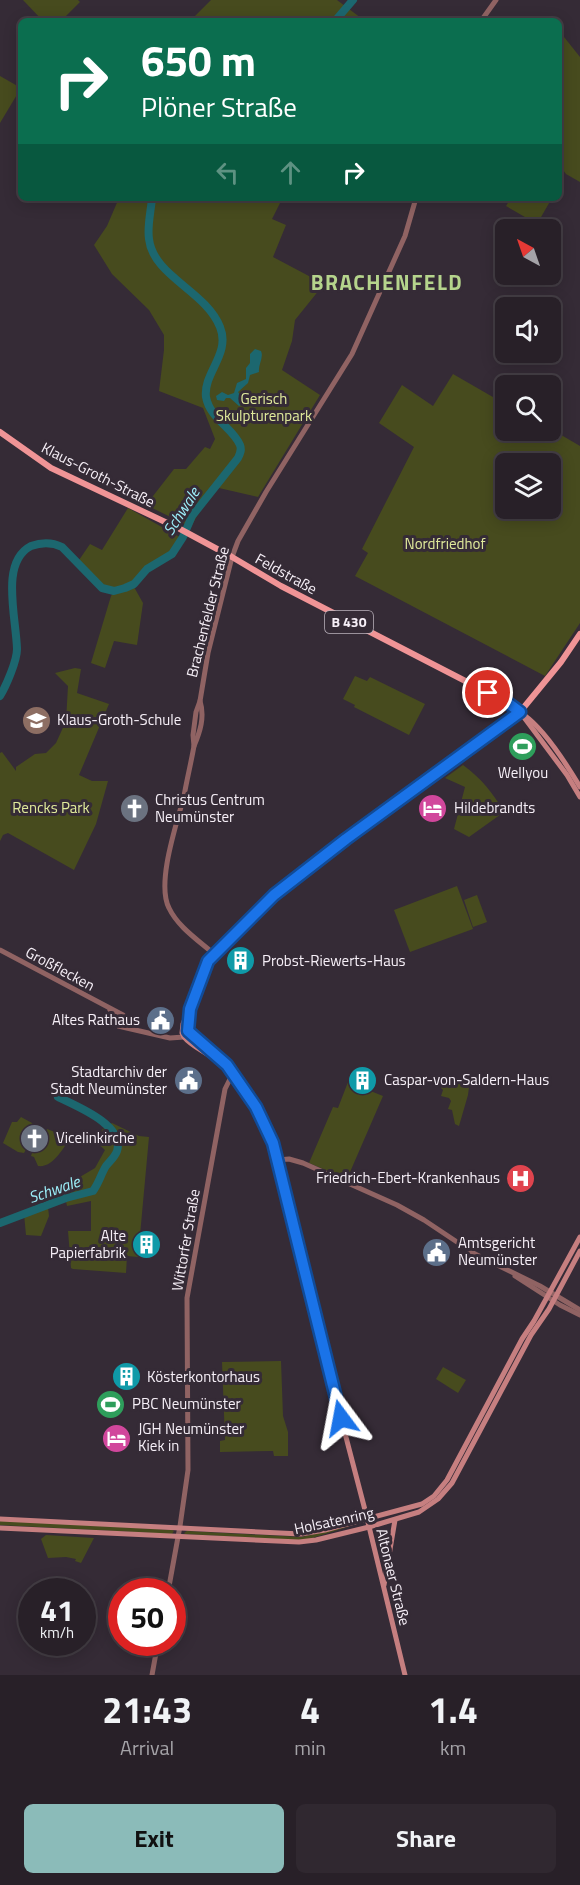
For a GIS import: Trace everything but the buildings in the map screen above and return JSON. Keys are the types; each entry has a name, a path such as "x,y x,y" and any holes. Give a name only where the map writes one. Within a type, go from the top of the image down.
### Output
{"main road":[{"name":"Klaus-Groth-Straße","path":"0,432 51,468 189,533 232,557"},
{"name":"Feldstraße","path":"232,557 280,586 508,703 520,712"},
{"path":"185,1029 203,972 214,954 274,895 346,839 520,712 561,662 580,634"},
{"path":"520,712 534,723 580,787"},
{"path":"520,712 567,775 580,797"},
{"name":"Altonaer Straße","path":"185,1029 227,1065 257,1109 273,1143 405,1675"},
{"name":"Altonaer Straße","path":"184,1037 196,1040"},
{"name":"Altonaer Straße","path":"184,1037 232,1075"},
{"path":"201,1050 211,1050"},
{"name":"Holsatenring","path":"0,1519 302,1534 422,1504 440,1489 580,1237"},
{"name":"Holsatenring","path":"0,1528 299,1542 369,1527 426,1509 448,1487 580,1251"},
{"path":"383,1587 395,1520"}],"street":[{"path":"483,18 496,0"},
{"name":"Brachenfelder Straße","path":"214,954 180,924 168,906 165,877 203,712 200,701 208,653 232,557 251,518 352,354 405,236 415,201"},
{"name":"Großflecken","path":"0,950 110,1008 118,1016 125,1017 125,1023 116,1024 118,1016"},
{"path":"125,1023 132,1028 170,1038 184,1037 185,1029"},
{"path":"170,1038 185,1029"},
{"name":"Wittorfer Straße","path":"171,1578 188,1470 187,1298 225,1089 232,1075"},
{"path":"278,1160 289,1159 303,1163 397,1205 475,1254 548,1293 580,1315"},
{"path":"555,1298 580,1310"},
{"path":"152,1675 155,1656"}],"green space":[{"path":"23,0 78,0 80,2 64,18 40,18"},
{"path":"211,0 337,0 361,18 193,18"},
{"path":"562,34 580,57 580,182 566,174 562,169"},
{"path":"0,76 18,86 18,93 0,123"},
{"name":"Gerisch Skulpturenpark","path":"118,201 281,201 272,219 286,225 273,257 324,284 295,320 292,341 282,370 320,395 258,497 219,488 199,512 191,527 146,505 174,469 186,469 205,447 210,449 215,439 203,408 159,391 164,335 149,310 112,274 94,245 107,226"},
{"path":"509,201 550,201 540,219 528,219 506,206"},
{"name":"Nordfriedhof","path":"453,374 495,398 495,441 561,441 561,435 580,446 580,623 545,676 355,576 368,553 362,549 414,447 379,423 402,385 433,406"},
{"path":"128,508 185,540 171,557 147,570 134,587 143,603 137,645 114,641 105,668 91,663 114,591 102,588 77,563 90,544 102,550"},
{"name":"Rencks Park","path":"75,668 81,669 77,693 109,704 79,775 92,781 108,781 96,824 74,870 8,833 3,835 0,841 0,753 2,752 16,771 16,767 35,754 46,753 56,743 66,721 68,686 55,673"},
{"path":"355,676 367,681 370,677 425,704 409,735 343,699"},
{"path":"463,765 486,786 504,812 469,837 454,829 465,787 445,778"},
{"path":"457,886 473,929 410,952 394,910"},
{"path":"477,895 487,922 473,927 464,900"},
{"path":"435,1076 470,1079 459,1126 455,1124 452,1110 448,1109 451,1101 441,1096 443,1090 441,1082 435,1079"},
{"path":"348,1082 383,1096 347,1179 309,1163 333,1107 338,1108"},
{"path":"21,1117 33,1125 24,1146 27,1147 24,1153 3,1143 12,1122 17,1122"},
{"path":"112,1123 139,1136 149,1137 138,1257 127,1256 126,1273 73,1269 71,1268 68,1231 91,1231 91,1201 67,1206 63,1187 95,1168 105,1150 91,1137"},
{"path":"47,1129 71,1138 53,1161 38,1166 34,1157 31,1156 33,1150 37,1151"},
{"path":"48,1207 49,1216 41,1236 26,1235 24,1214"},
{"path":"281,1361 283,1416 288,1432 288,1456 274,1456 273,1451 220,1452 220,1441 225,1440 222,1362"},
{"path":"443,1367 466,1380 458,1393 436,1379"},
{"path":"0,1520 174,1531 172,1534 0,1525"},
{"path":"351,1526 309,1539 297,1540 184,1533 187,1531 301,1537"},
{"path":"46,1535 94,1538 81,1563 75,1561 76,1559 66,1557 48,1558 41,1539"}],"water":[{"path":"255,349 262,353 259,372 250,375 248,383 238,392 244,400 243,404 239,406 230,398 224,401 217,400 216,396 222,392 228,395 234,393 237,383 246,379 250,354"}],"waterway":[{"name":"Schwale","path":"338,18 353,0"},
{"name":"Schwale","path":"0,696 17,654 12,591 16,564 21,554 31,546 54,544 62,547 102,588 114,591 134,584 147,569 172,554 183,537 192,516 238,458 241,450 237,439 208,405 206,397 208,380 222,346 220,327 204,303 170,274 153,252 149,239 152,201"},
{"name":"Schwale","path":"0,1223 66,1198 93,1191 117,1151 118,1142 107,1125 87,1111 58,1097"}],"place":[{"name":"Klaus-Groth-Schule","path":"36,720"},
{"name":"Wellyou","path":"523,746"},
{"name":"Hildebrandts","path":"433,808"},
{"name":"Christus Centrum Neumünster","path":"134,809"},
{"name":"Probst-Riewerts-Haus","path":"241,961"},
{"name":"Altes Rathaus","path":"161,1020"},
{"name":"Caspar-von-Saldern-Haus","path":"363,1080"},
{"name":"Stadtarchiv der Stadt Neumünster","path":"188,1081"},
{"name":"Vicelinkirche","path":"35,1138"},
{"name":"Friedrich-Ebert-Krankenhaus","path":"521,1178"},
{"name":"Alte Papierfabrik","path":"147,1245"},
{"name":"Amtsgericht Neumünster","path":"437,1252"},
{"name":"Kösterkontorhaus","path":"126,1377"},
{"name":"PBC Neumünster","path":"111,1404"},
{"name":"JGH Neumünster Kiek in","path":"117,1438"}],"district":[{"name":"BRACHENFELD","path":"387,283"}],"route":[{"path":"341,1418 273,1143 256,1107 227,1065 188,1031 190,1009 208,961 274,895 346,839 520,712 488,693"}]}
